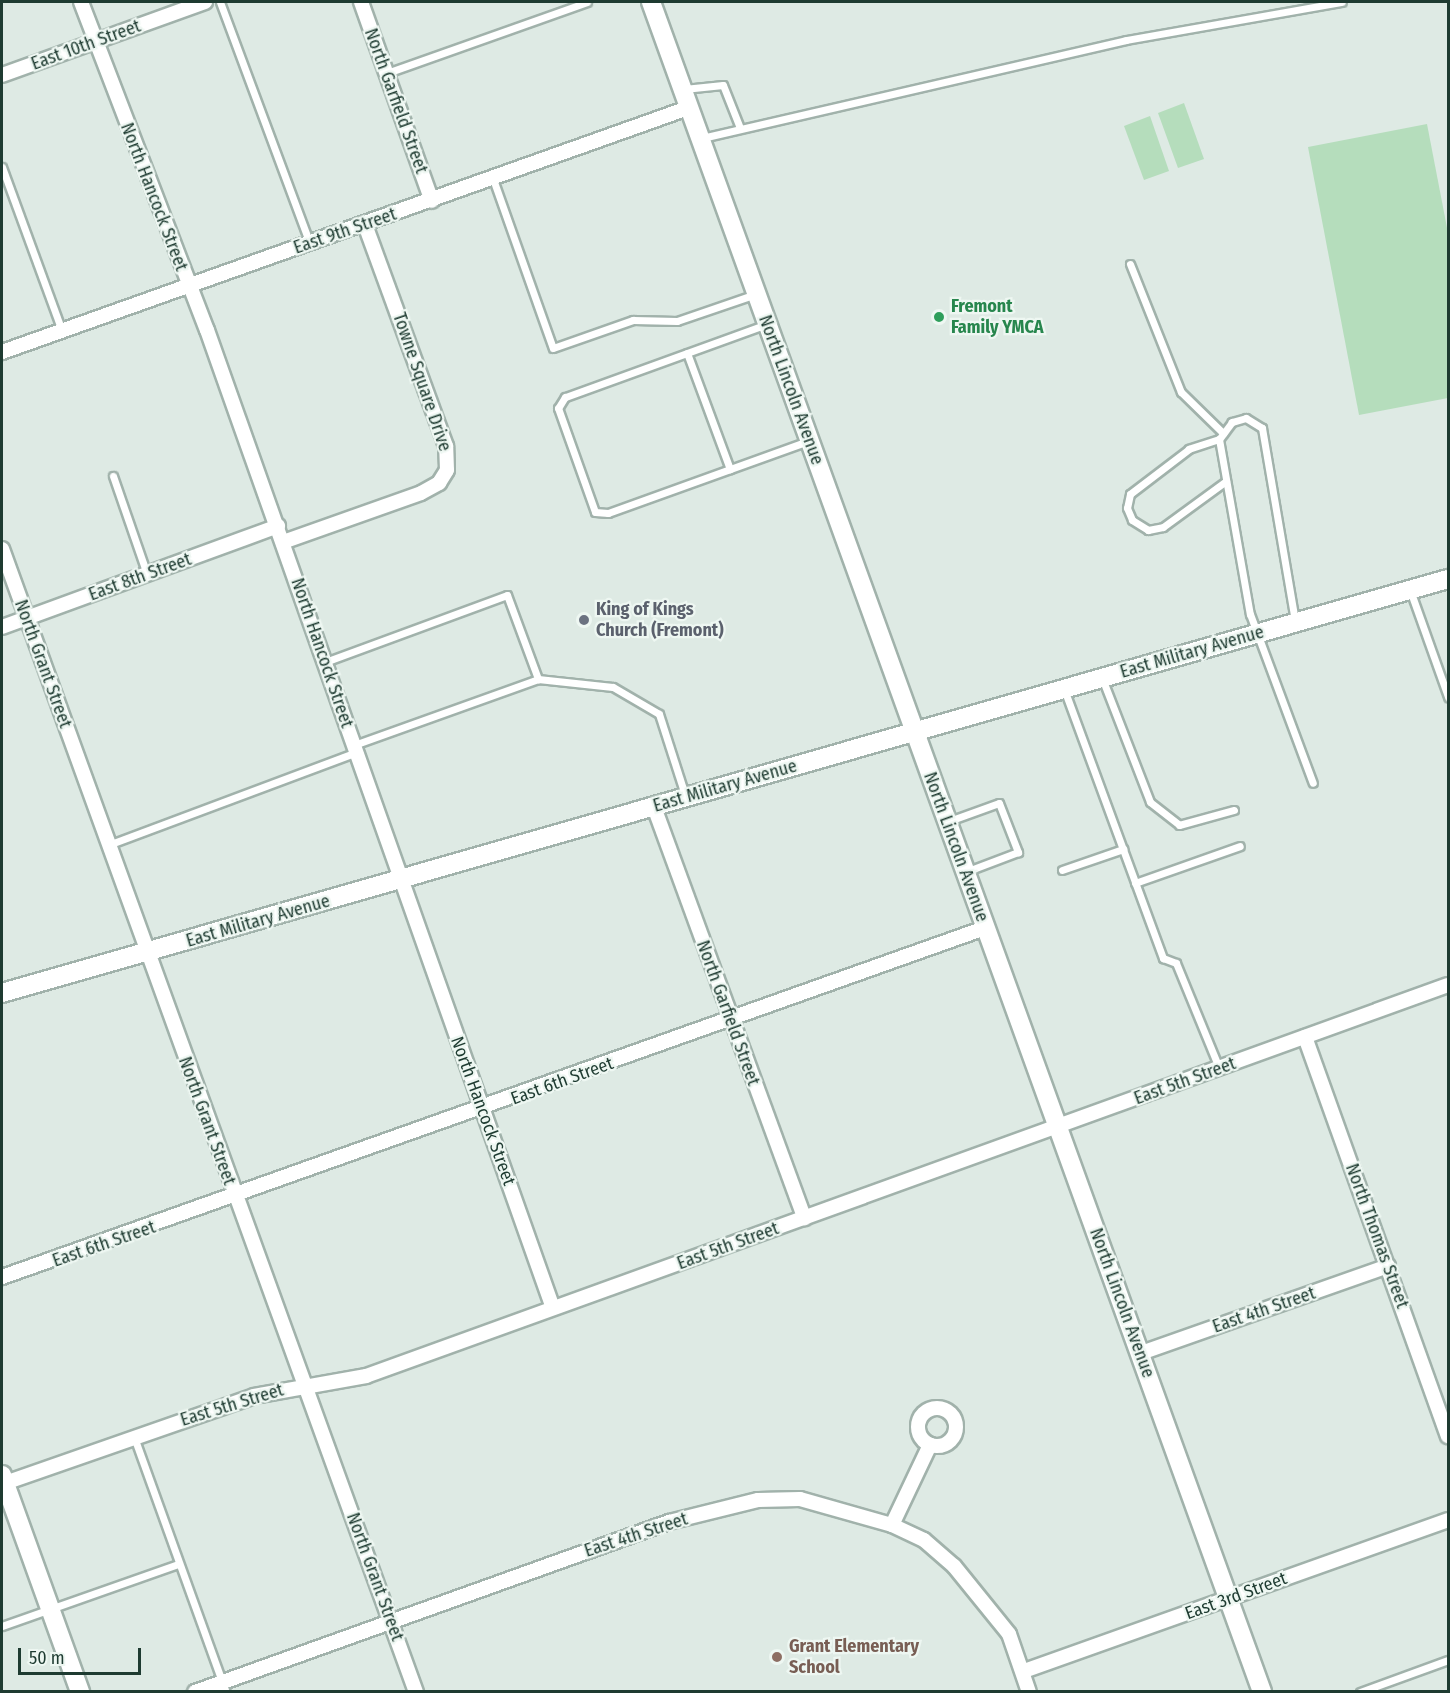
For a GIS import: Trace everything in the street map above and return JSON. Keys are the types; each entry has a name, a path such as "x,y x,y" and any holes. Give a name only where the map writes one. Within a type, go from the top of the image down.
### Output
{"street":[{"name":"North Hancock Street","path":"81,2 278,526 553,1308"},
{"name":"East 10th Street","path":"2,75 204,2"},
{"name":"North Garfield Street","path":"361,2 432,201"},
{"name":"North Lincoln Avenue","path":"651,2 913,732 1141,1353 1262,1692"},
{"name":"East 9th Street","path":"2,352 188,284 365,225 688,108"},
{"name":"Towne Square Drive","path":"283,542 421,493 439,483 447,470 447,450 365,225"},
{"name":"East 8th Street","path":"2,627 278,526"},
{"name":"North Grant Street","path":"2,549 235,1198 416,1692"},
{"name":"East Military Avenue","path":"2,993 1449,579"},
{"name":"North Garfield Street","path":"654,807 729,1020 804,1218"},
{"name":"East 6th Street","path":"2,1276 235,1198 985,928"},
{"name":"East 5th Street","path":"2,1481 245,1398 303,1385 366,1376 1449,985"},
{"name":"North Thomas Street","path":"1305,1037 1449,1436"},
{"name":"East 4th Street","path":"1141,1353 1388,1266"},
{"path":"892,1525 930,1445"},
{"path":"2,1481 80,1692"},
{"name":"East 4th Street","path":"195,1692 224,1686 390,1619 669,1522 758,1500 800,1499 892,1525 924,1540 980,1593 1009,1634 1024,1671 1029,1692"},
{"name":"East 3rd Street","path":"1024,1671 1449,1520"}],"lane":[{"path":"220,2 310,244"},
{"path":"387,73 587,2"},
{"path":"699,138 1126,40 1342,2"},
{"path":"682,90 723,86 740,128"},
{"path":"2,167 62,331"},
{"path":"493,179 553,348 633,320 677,321 756,294"},
{"path":"1130,264 1181,392 1221,436 1226,481 1258,634 1313,783"},
{"path":"767,324 565,397 558,408 595,512 608,513 810,441"},
{"path":"687,353 730,469"},
{"path":"1226,481 1163,527 1148,530 1132,520 1127,508 1130,494 1189,449 1221,436 1232,422 1246,418 1262,428 1296,623"},
{"path":"112,476 147,574"},
{"path":"1410,590 1449,697"},
{"path":"325,662 507,595 538,679"},
{"path":"1102,678 1150,802 1179,825 1234,810"},
{"path":"108,845 538,679 613,687 646,703 659,714 686,798"},
{"path":"1064,689 1163,958 1176,963 1219,1068"},
{"path":"946,822 999,803 1018,852 965,872"},
{"path":"1135,883 1240,846"},
{"path":"1062,870 1123,849"},
{"path":"134,1437 224,1686"},
{"path":"2,1626 178,1564"},
{"path":"1360,1692 1449,1660"}],"green space":[{"path":"1184,103 1204,159 1178,168 1158,113"},
{"path":"1150,116 1169,171 1144,180 1124,126"},
{"path":"1427,124 1448,233 1448,398 1359,415 1308,147"}],"place":[{"name":"Fremont Family YMCA","path":"939,317"},
{"name":"King of Kings Church (Fremont)","path":"584,620"},
{"name":"Grant Elementary School","path":"777,1657"}]}
